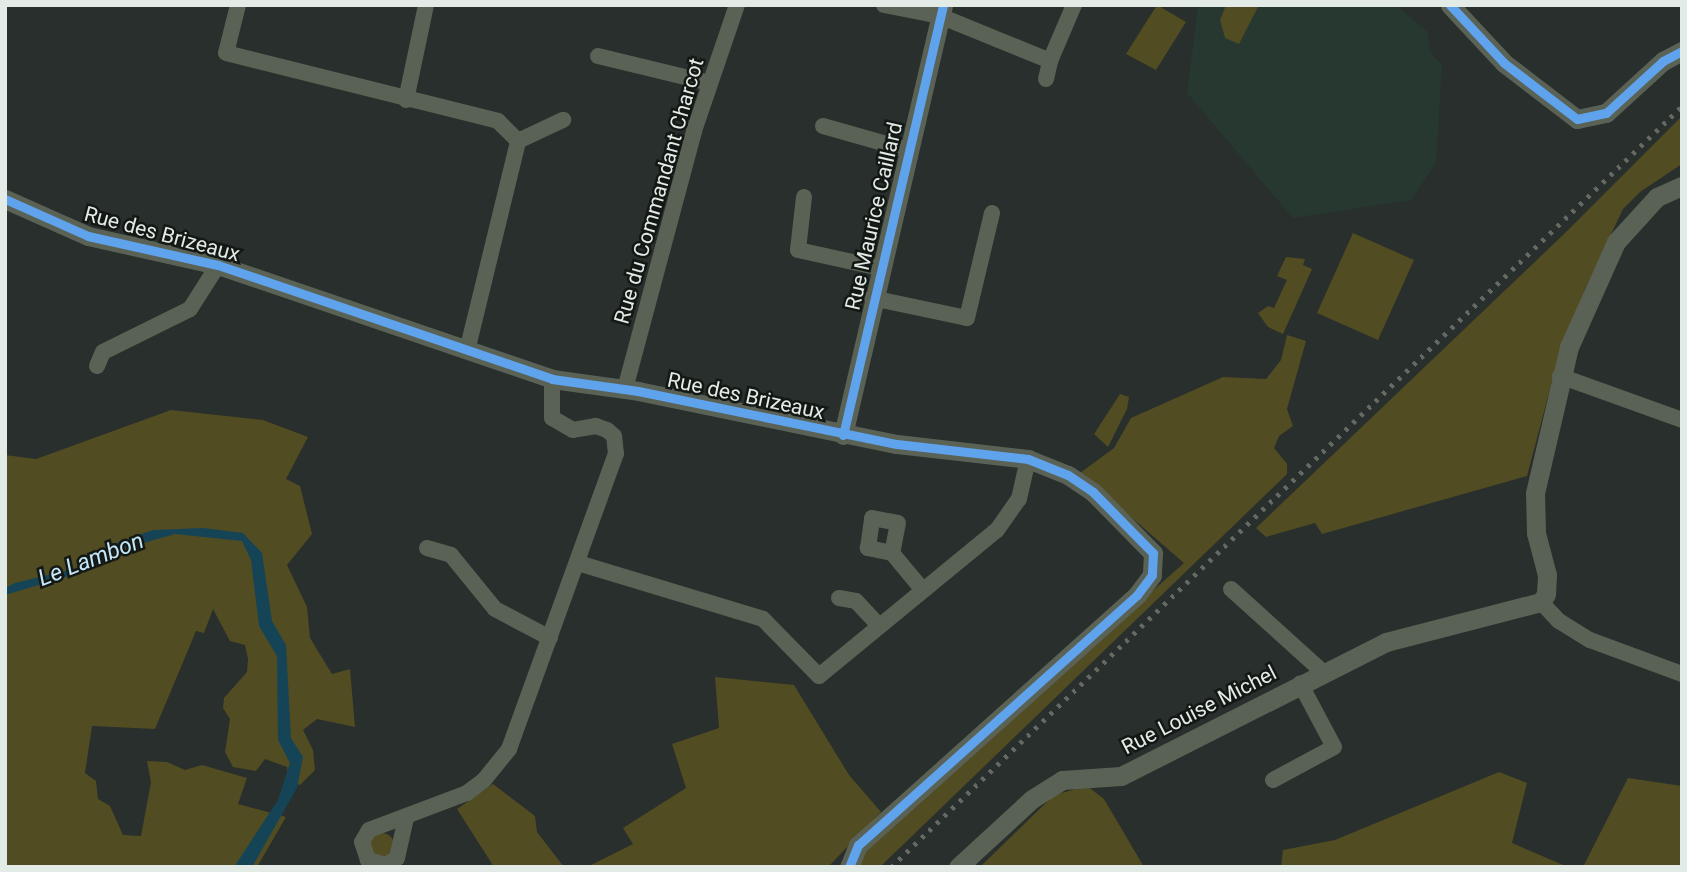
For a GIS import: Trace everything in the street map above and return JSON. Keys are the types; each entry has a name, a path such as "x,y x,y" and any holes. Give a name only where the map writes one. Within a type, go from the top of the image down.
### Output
{"street":[{"path":"238,5 226,53 498,121 518,141"},
{"path":"406,100 426,5"},
{"name":"Rue du Commandant Charcot","path":"625,389 710,83 737,5"},
{"path":"884,5 942,11 1051,61"},
{"path":"1046,79 1074,5"},
{"path":"1450,5 1504,63 1577,119 1606,113 1662,61 1682,51"},
{"name":"Rue Maurice Caillard","path":"843,435 872,298 942,11"},
{"path":"598,56 710,83"},
{"path":"518,141 563,120"},
{"name":"Rue Maurice Caillard","path":"823,126 908,150"},
{"path":"467,351 518,141"},
{"path":"1682,186 1657,197 1616,242 1587,304 1560,376 1535,493 1536,533 1547,575 1546,594 1541,602 1559,621 1590,640 1682,674"},
{"name":"Rue Maurice Caillard","path":"804,197 799,250 880,268"},
{"name":"Rue des Brizeaux","path":"5,199 88,236 218,265 552,379 625,389 843,435 1028,459 1068,475 1133,529 1153,553 1152,575 1137,595 858,845 849,867"},
{"name":"Rue Maurice Caillard","path":"872,298 967,318 992,214"},
{"name":"Rue des Brizeaux","path":"97,366 103,352 190,309 218,265"},
{"path":"1560,376 1682,420"},
{"path":"406,818 467,793 498,765 509,749 578,563 617,445 614,436 596,426 573,430 559,426 548,406 552,379"},
{"path":"578,563 763,619 819,676 997,530 1018,499 1028,459"},
{"path":"428,548 451,555 495,608 550,638"},
{"path":"892,553 922,589"},
{"name":"Rue Louise Michel","path":"1231,589 1323,672"},
{"path":"839,598 856,601 879,626"},
{"name":"Rue Louise Michel","path":"958,867 1048,787 1079,775 1121,776 1300,683 1412,633 1541,602"},
{"path":"1273,780 1334,747 1300,683"}],"shaded area":[{"path":"1157,5 1186,22 1156,70 1126,54"},
{"path":"1198,5 1395,5 1427,31 1431,53 1442,65 1436,163 1411,200 1293,218 1187,93"},
{"path":"1226,5 1259,5 1239,44 1225,38 1220,20"},
{"path":"1682,116 1682,164 1640,192 1623,209 1585,289 1560,351 1527,476 1322,534 1315,523 1266,537 1256,528 1564,234"},
{"path":"1353,233 1414,260 1378,340 1317,313"},
{"path":"1286,257 1305,259 1303,265 1312,269 1283,334 1268,327 1258,313 1268,306 1274,308 1287,280 1277,276"},
{"path":"1287,335 1306,341 1287,409 1293,426 1279,436 1274,448 1287,464 1287,474 880,867 859,867 860,850 1184,563 1080,473 1114,448 1131,418 1223,377 1266,379 1281,360"},
{"path":"1120,394 1129,397 1127,409 1108,447 1094,434"},
{"path":"171,410 263,420 308,437 286,479 300,486 312,534 287,565 307,607 310,638 332,674 350,669 355,727 317,719 303,730 313,750 315,770 300,785 289,782 287,767 265,759 256,771 233,767 225,752 230,719 223,708 224,698 247,672 248,659 245,645 230,641 213,609 204,633 196,631 155,729 92,726 85,773 96,781 98,799 110,806 123,835 141,836 151,782 147,761 167,762 185,770 202,765 247,778 238,804 286,817 257,867 5,867 5,455 36,459"},
{"path":"715,677 794,685 849,775 881,812 828,867 587,867 633,844 623,828 686,788 672,744 719,728"},
{"path":"1499,772 1527,783 1512,843 1568,867 1281,867 1283,850 1335,840"},
{"path":"1628,778 1682,786 1682,867 1583,867"},
{"path":"493,784 535,816 537,832 564,867 494,867 457,809"},
{"path":"1087,786 1104,799 1144,867 980,867 1054,795"},
{"path":"382,833 390,837 394,845 390,853 382,857 374,853 370,845 374,837"}],"water":[{"name":"Le Lambon","path":"203,528 243,533 262,553 272,621 286,645 291,738 303,757 297,788 252,867 234,867 278,800 290,763 278,740 277,656 259,626 251,560 242,541 175,534 119,550 79,573 5,595 5,588 15,583 76,568 113,544 153,530"}],"railway":[{"path":"891,867 1682,106"}],"cycle path":[{"path":"843,435 943,5"},
{"path":"1450,5 1504,63 1577,119 1606,113 1663,61 1682,51"},
{"path":"5,199 88,236 218,265 552,379 638,391 897,444 1028,459 1068,475 1093,492 1153,553 1152,575 1137,595 858,845 849,867"}]}
